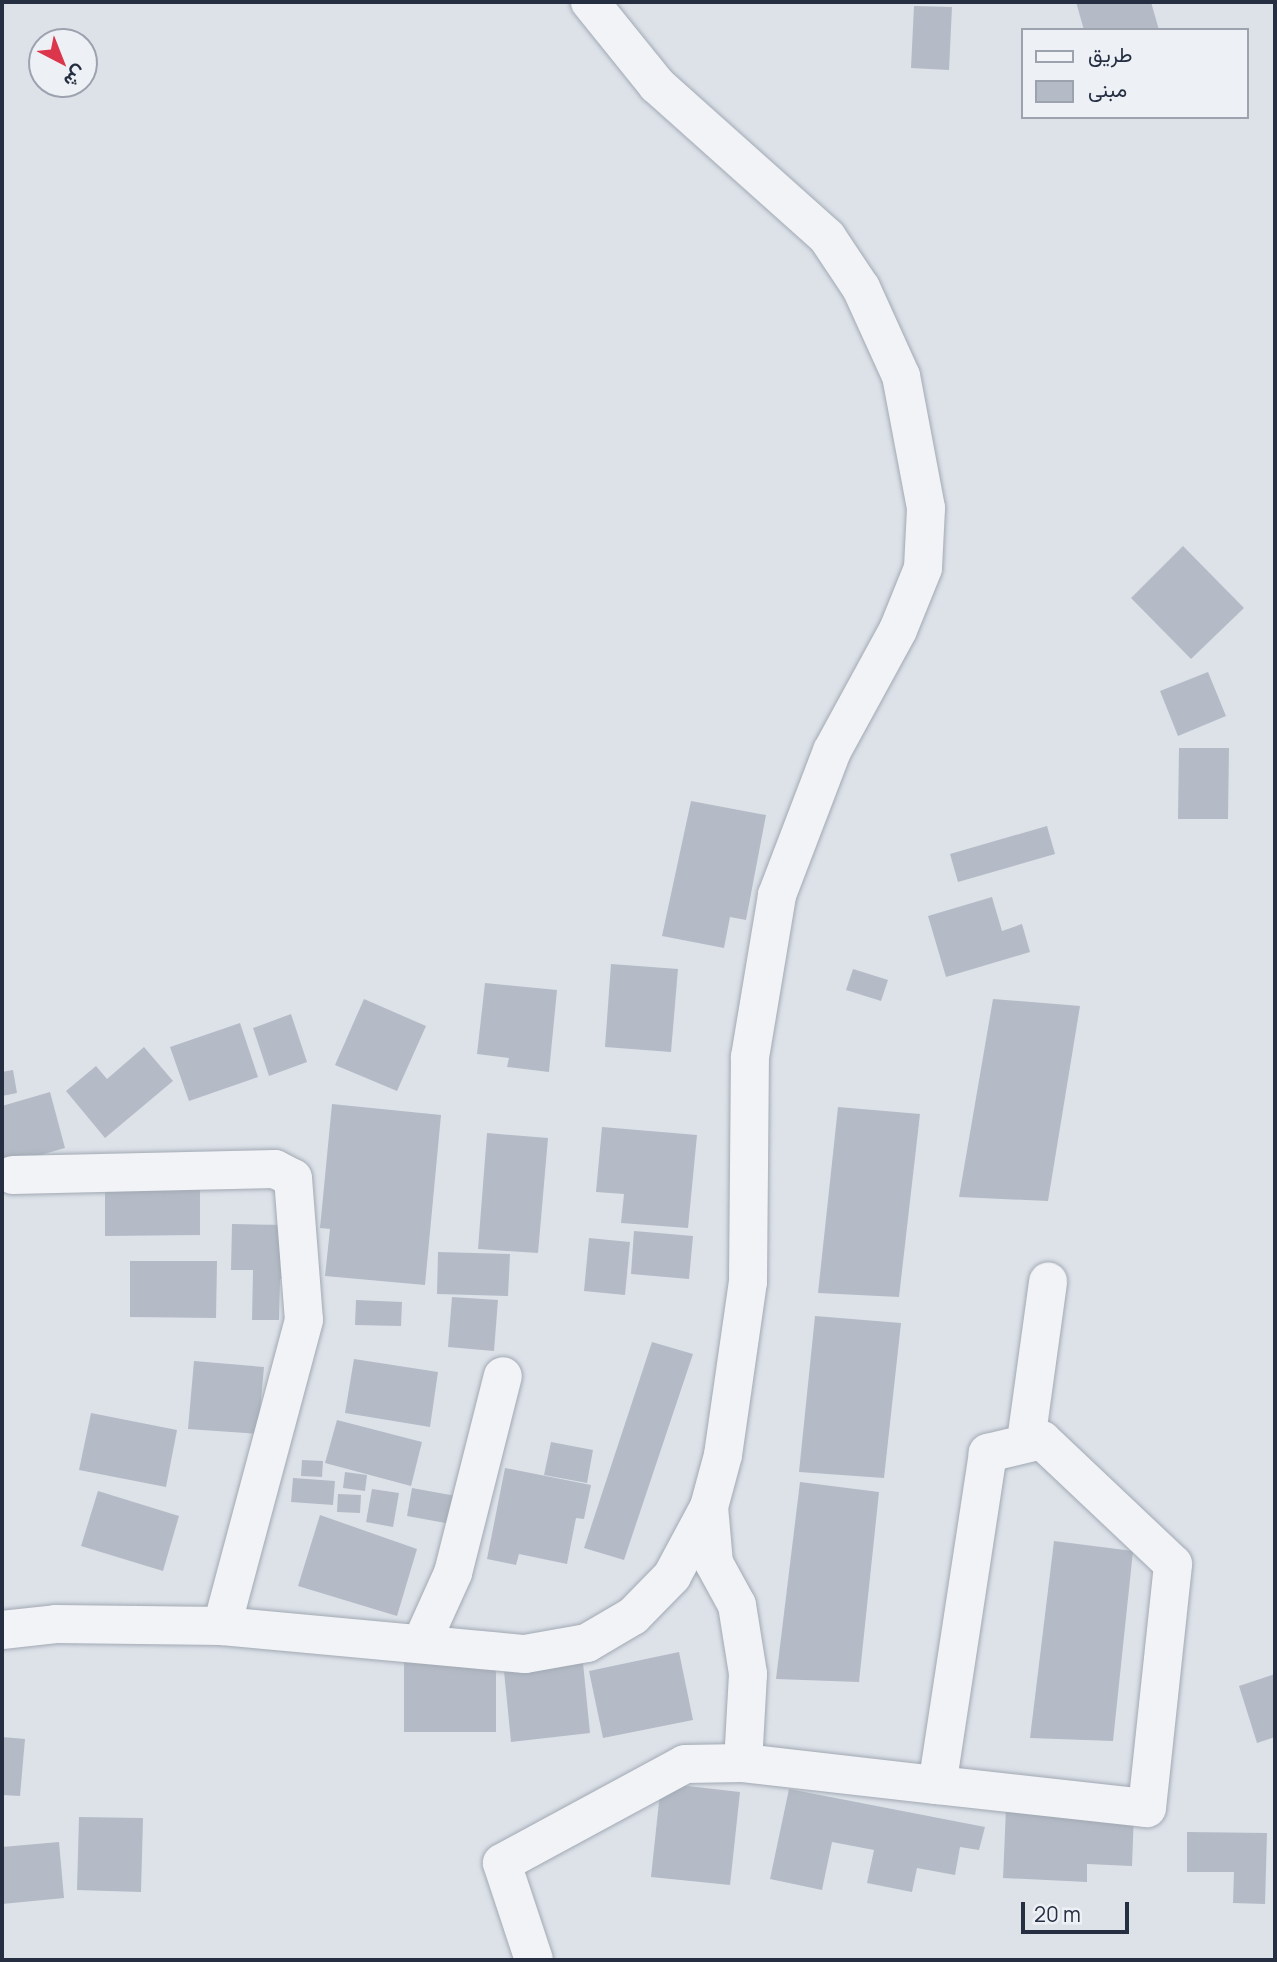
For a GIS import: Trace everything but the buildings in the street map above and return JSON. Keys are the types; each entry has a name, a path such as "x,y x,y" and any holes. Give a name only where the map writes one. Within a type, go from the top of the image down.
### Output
{"street":[{"path":"2,1630 56,1624 222,1626 525,1654 587,1643 634,1616 671,1576 709,1507 723,1455 748,1282 750,1057 776,895 832,751 898,630 923,568 926,508 901,376 855,278 827,237 803,213 657,85 590,2"},
{"path":"13,1175 275,1169 293,1178 304,1320 222,1626"},
{"path":"1026,1441 1048,1282"},
{"path":"421,1644 453,1573 503,1376"},
{"path":"534,1960 502,1863 685,1764 743,1763 937,1785 1147,1808 1173,1563 1042,1440 1026,1441 988,1453 937,1785"},
{"path":"709,1507 714,1563 737,1605 748,1674 743,1763"}]}
